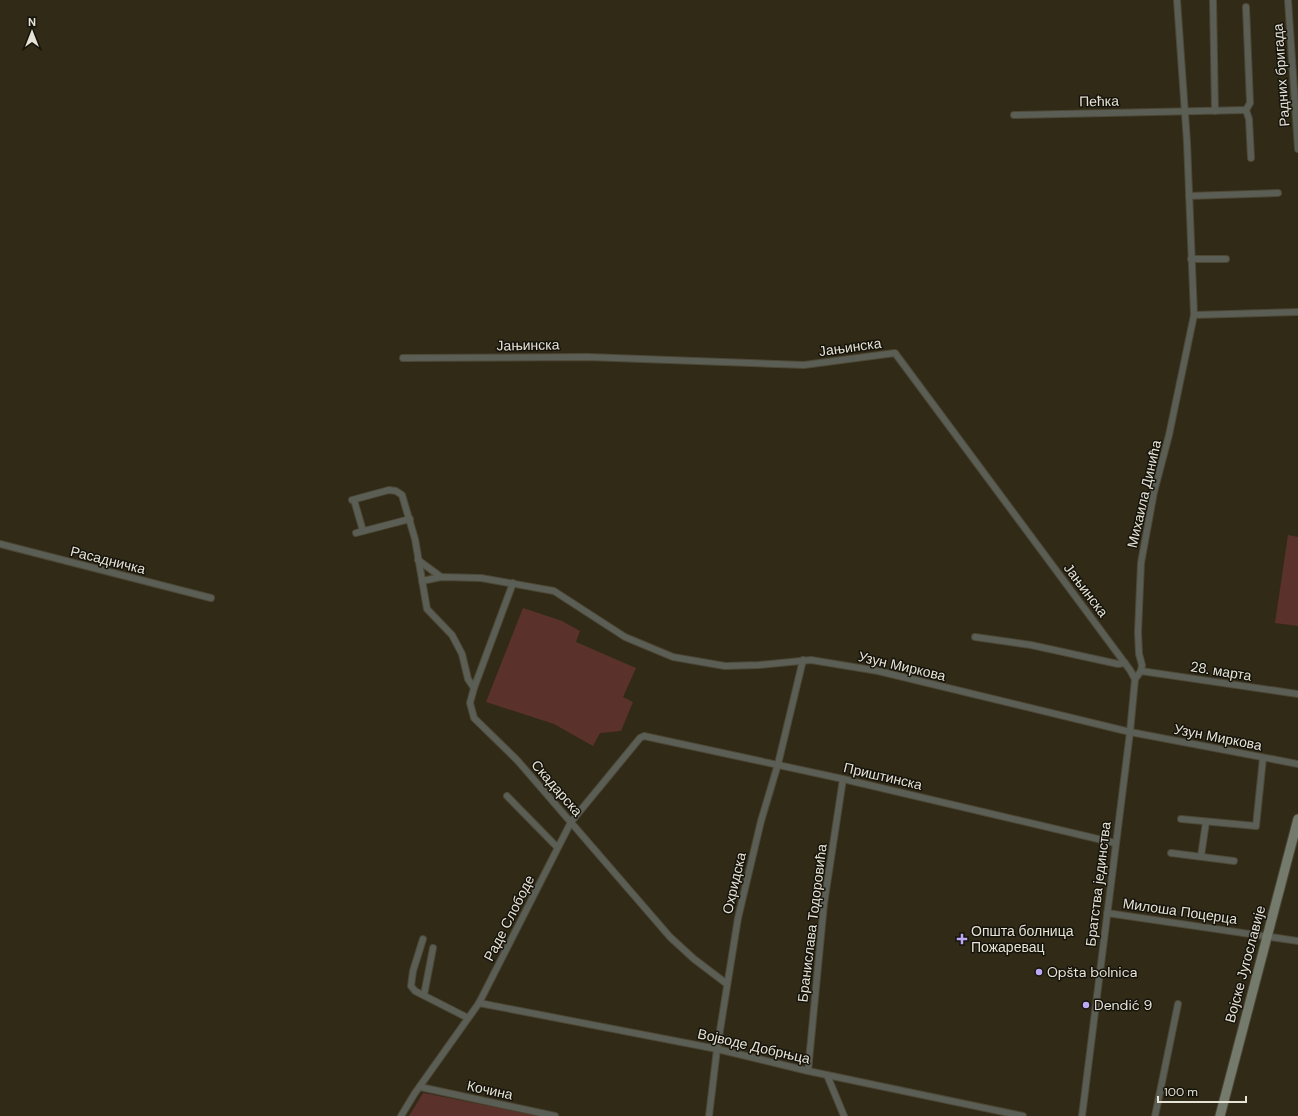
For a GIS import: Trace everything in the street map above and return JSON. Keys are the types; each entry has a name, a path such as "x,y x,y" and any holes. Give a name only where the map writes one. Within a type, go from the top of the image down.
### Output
{"main road":[{"name":"Војске Југославије","path":"1220,1116 1298,819"}],"street":[{"path":"1176,0 1190,196 1194,315 1298,312"},
{"path":"1213,0 1215,111"},
{"name":"Радних бригада","path":"1288,0 1298,149"},
{"path":"1246,7 1250,102 1246,110 1249,119 1251,158"},
{"name":"Пећка","path":"1014,115 1246,110"},
{"path":"1190,196 1278,193"},
{"path":"1191,259 1226,259"},
{"name":"Михаила Динића","path":"1141,671 1138,632 1141,563 1154,492 1169,435 1194,315"},
{"name":"Јањинска","path":"403,358 588,357 804,365 895,353 1125,663 1135,679"},
{"path":"363,531 353,500 389,490 396,491 402,495 410,519 427,609 452,635 462,654 468,679 474,688"},
{"path":"356,533 410,519"},
{"name":"Расадничка","path":"0,544 211,598"},
{"path":"418,560 441,577"},
{"name":"Узун Миркова","path":"422,581 441,577 481,578 554,591 625,637 673,657 725,666 759,665 803,660 878,671 1130,732 1298,764"},
{"name":"Скадарска","path":"513,583 474,688 470,703 474,718 517,760 670,937 694,959 728,984"},
{"path":"975,637 1031,645 1118,664 1125,663"},
{"name":"Охридска","path":"708,1116 738,918 761,821 778,764 803,660"},
{"path":"1135,679 1141,671"},
{"name":"28. марта","path":"1141,671 1298,694"},
{"name":"Братства јединства","path":"1082,1116 1130,732 1135,679"},
{"name":"Приштинска","path":"644,736 778,764 1115,843"},
{"name":"Раде Слободе","path":"401,1116 479,1003 571,822 640,738 644,736"},
{"path":"1181,819 1256,826 1263,758"},
{"name":"Бранислава Тодоровића","path":"808,1071 823,911 843,779"},
{"path":"507,796 557,847"},
{"path":"1201,856 1206,822"},
{"path":"1171,853 1234,861"},
{"name":"Милоша Поцерца","path":"1107,912 1267,935 1298,941"},
{"path":"423,939 413,971 412,986 415,991 468,1018"},
{"path":"424,995 433,948"},
{"name":"Војводе Добрњца","path":"479,1003 717,1049 808,1071 1023,1116"},
{"path":"1155,1116 1178,1004"},
{"path":"827,1075 844,1116"},
{"name":"Кочина","path":"420,1087 555,1116"}],"shaded area":[{"path":"1288,535 1298,537 1298,626 1275,623"},
{"path":"523,608 562,621 580,631 576,642 636,668 623,697 633,702 621,731 600,733 593,746 554,724 486,702"},
{"path":"423,1093 429,1094 538,1116 409,1116"}],"place":[{"name":"Општа болница Пожаревац","path":"962,939"},
{"name":"Opšta bolnica","path":"1039,972"},
{"name":"Dendić 9","path":"1086,1005"}]}
